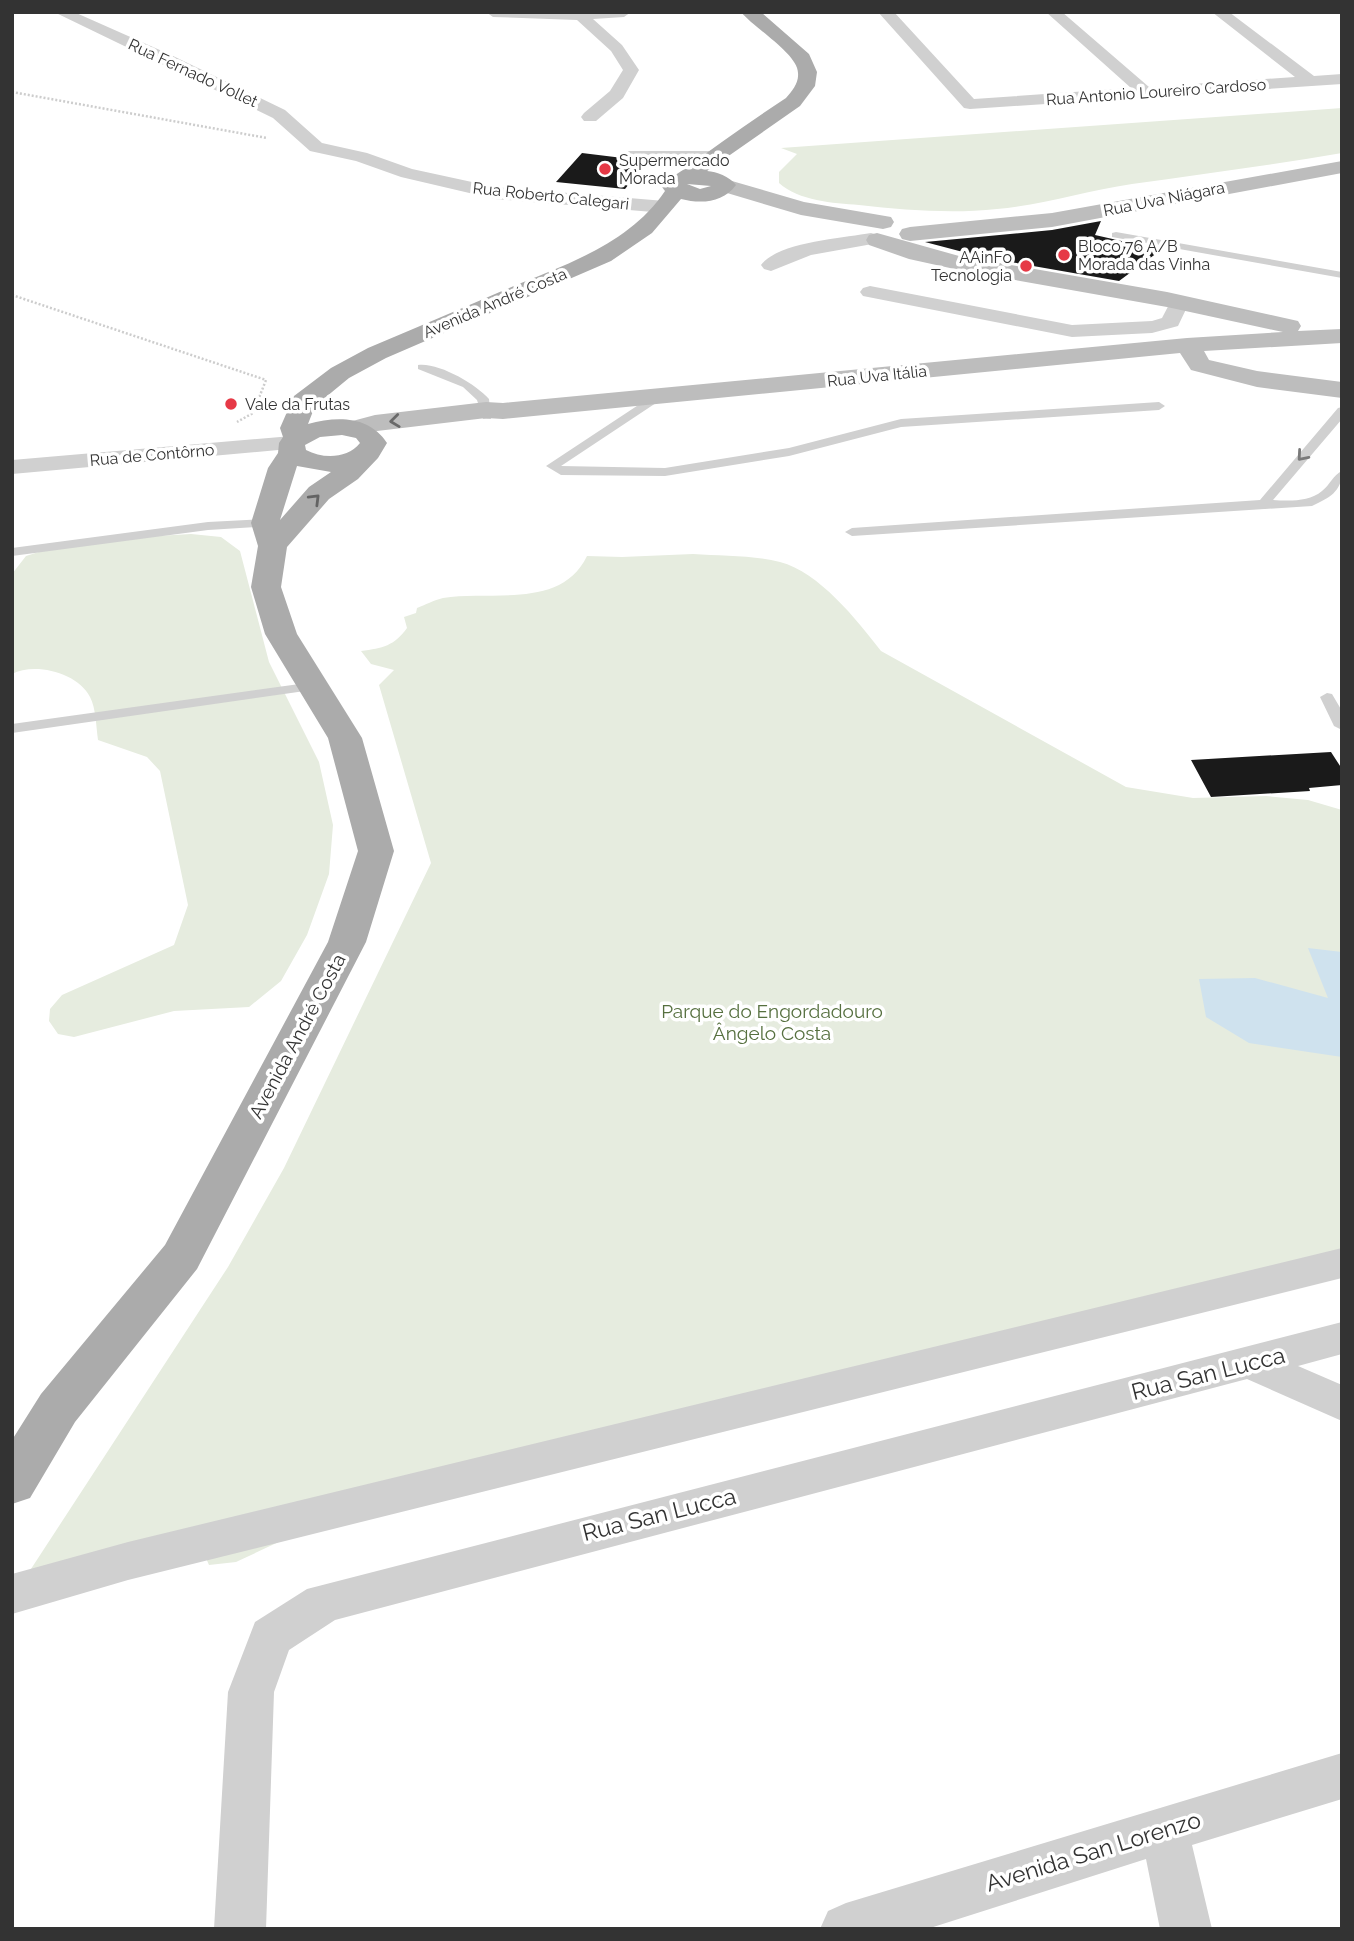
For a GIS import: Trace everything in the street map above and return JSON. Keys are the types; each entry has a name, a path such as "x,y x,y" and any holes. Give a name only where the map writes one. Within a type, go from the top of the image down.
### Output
{"main road":[{"path":"694,192 711,158 793,102 805,86 808,72 802,58 750,12"},
{"name":"Avenida André Costa","path":"12,1483 58,1408 181,1257 347,942 376,851 345,738 281,634 266,587 269,534 282,468 294,444 293,428 303,402 340,373 377,353 603,256 637,237 694,192"},
{"path":"269,534 348,473 374,443 371,437 348,428 315,407 317,391"},
{"path":"348,428 325,428 294,444 302,461 321,465 342,463 366,454"}],"street":[{"name":"Rua Fernado Vollet","path":"61,12 165,58 279,114 316,147"},
{"path":"493,12 581,16 624,12"},
{"name":"Rua Antonio Loureiro Cardoso","path":"885,12 971,104 1342,79"},
{"path":"1053,12 1146,93"},
{"path":"1219,12 1310,81"},
{"path":"581,16 600,36 627,56 631,70 617,93 590,117"},
{"name":"Rua Roberto Calegari","path":"316,147 407,173 495,193 694,192"},
{"name":"Rua Uva Niágara","path":"694,192 832,229 886,233 986,228 1052,220 1342,167"},
{"path":"771,265 800,251 886,233"},
{"name":"Rua Uva Itália","path":"886,233 900,249 1213,307 1337,336"},
{"path":"870,292 1072,331 1152,327 1171,322 1180,301"},
{"name":"Rua Uva Itália","path":"1213,307 1261,339"},
{"name":"Rua Uva Itália","path":"348,428 1134,350 1194,355 1217,342 1337,336"},
{"path":"1261,339 1264,364"},
{"path":"1217,342 1264,364 1330,388"},
{"path":"1194,355 1257,379 1330,388"},
{"name":"Rua Uva Itália","path":"366,454 492,412"},
{"name":"Rua de Contôrno","path":"12,467 294,444"},
{"path":"12,1594 128,1561 1342,1264"},
{"name":"Rua San Lucca","path":"240,1929 251,1692 271,1637 323,1603 1342,1338"},
{"path":"1250,1362 1342,1404"},
{"name":"Avenida San Lorenzo","path":"846,1929 1342,1776"},
{"path":"1164,1829 1186,1929"}],"lane":[{"path":"631,153 711,158"},
{"path":"1116,235 1342,275"},
{"path":"422,367 467,385 483,399 492,412"},
{"path":"655,398 552,466 561,471 665,472 789,452 901,423 1159,406"},
{"path":"1264,503 1342,411"},
{"path":"852,532 1264,503 1290,505 1307,503 1326,495 1342,475"},
{"path":"12,552 208,526 269,534"},
{"path":"12,729 314,686"},
{"path":"1326,697 1342,726"}],"path":[{"path":"12,92 316,147"},
{"path":"12,295 266,380 253,414 235,423"}],"green space":[{"path":"1342,108 1342,153 1132,184 1014,207 945,211 838,203 796,194 779,183 779,172 797,154 781,148"},
{"path":"191,534 221,537 240,551 269,662 319,762 333,825 329,874 307,935 281,981 249,1007 174,1011 74,1037 58,1034 49,1021 50,1009 62,995 174,945 188,905 160,771 147,757 98,740 92,701 76,682 66,676 44,670 32,669 12,674 12,574 26,556 45,550 140,537"},
{"name":"Parque do Engordadouro Ângelo Costa","path":"693,554 759,558 795,567 823,586 861,625 881,651 1126,787 1193,798 1266,796 1308,800 1342,810 1342,1269 332,1517 236,1562 209,1565 202,1549 14,1595 228,1267 284,1168 431,863 379,685 394,670 371,664 361,651 393,642 407,628 404,617 416,613 417,608 440,599 462,596 543,591 560,584 575,573 587,556"}],"water":[{"path":"1308,948 1342,952 1342,1057 1249,1043 1206,1017 1199,979 1255,978 1328,998"}],"building":[{"name":"Supermercado Morada","path":"582,153 649,159 625,189 556,182"},
{"name":"Bloco 76 A/B Morada das Vinha","path":"1101,221 1095,235 1161,250 1119,281 982,257 925,242 1052,230"},
{"path":"1331,752 1342,769 1342,785 1309,788 1310,791 1211,797 1191,760"}],"place":[{"name":"Supermercado Morada","path":"605,169"},
{"name":"Bloco 76 A/B Morada das Vinha","path":"1064,255"},
{"name":"AAinFo Tecnologia","path":"1026,266"},
{"name":"Vale da Frutas","path":"231,404"}]}
